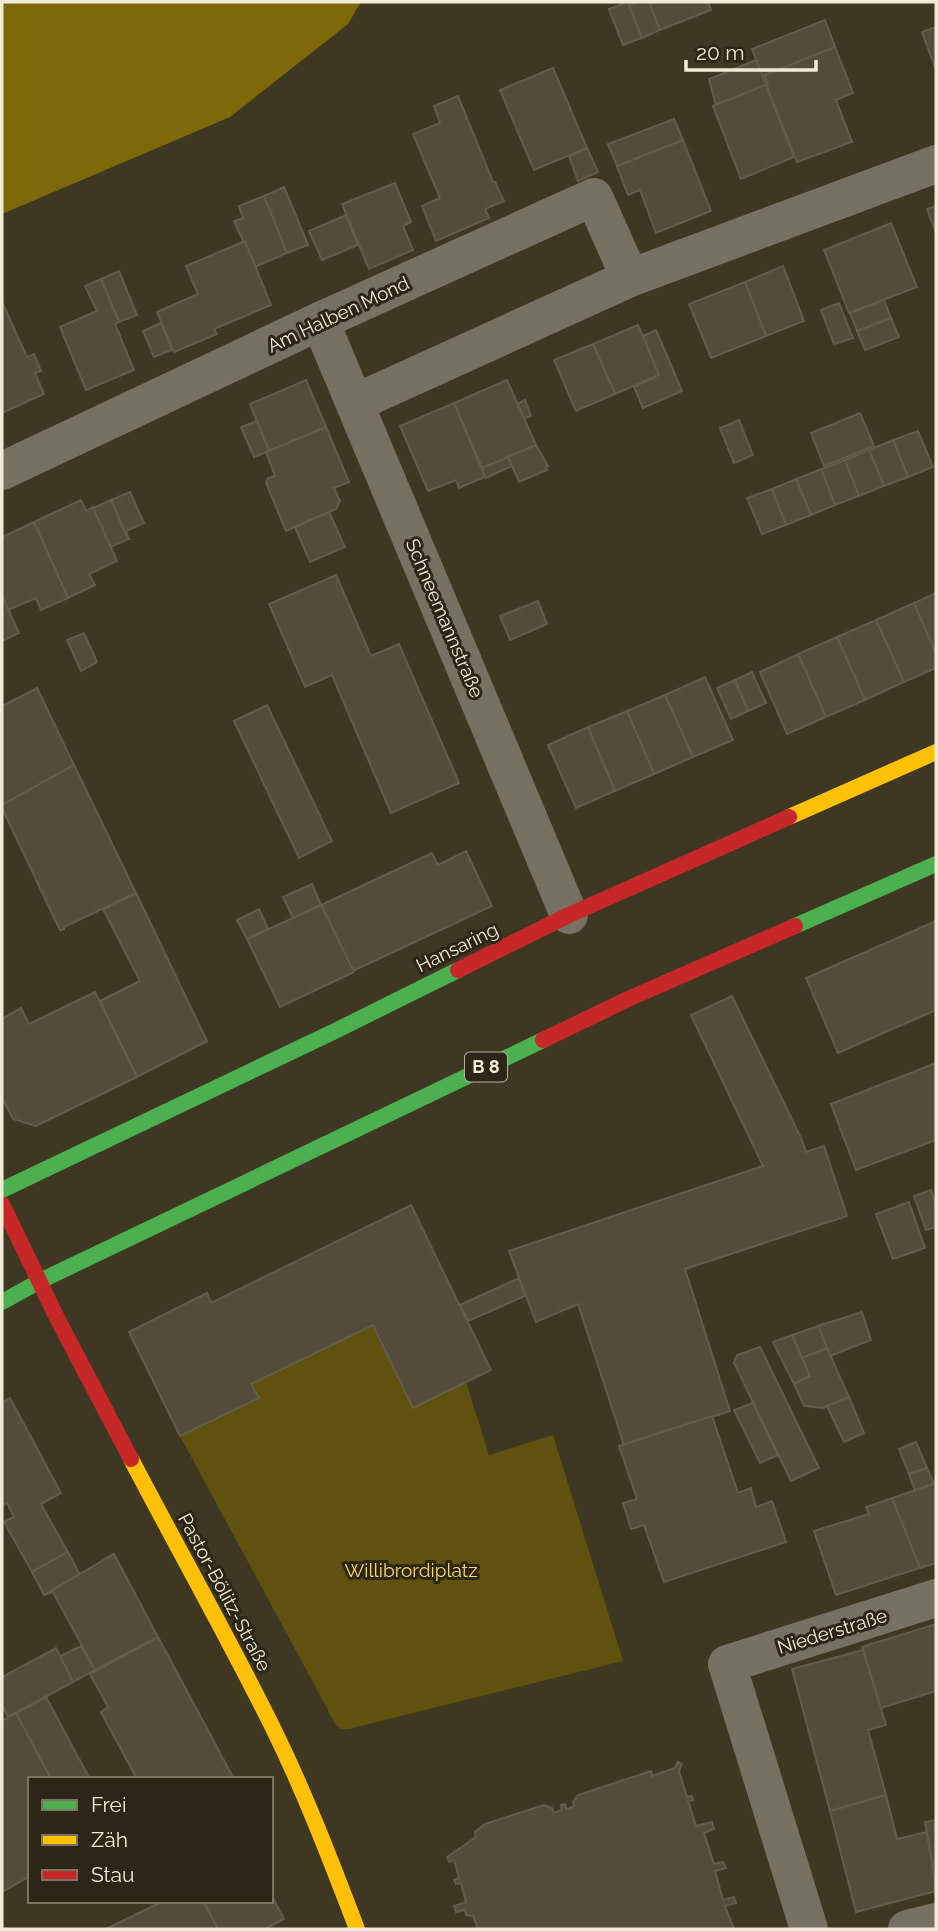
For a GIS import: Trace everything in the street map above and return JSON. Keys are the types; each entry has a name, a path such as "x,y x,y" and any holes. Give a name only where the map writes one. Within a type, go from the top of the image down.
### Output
{"main road":[{"name":"Hansaring","path":"2,1190 321,1038 569,915 936,752"},
{"name":"B 8","path":"2,1302 40,1281 628,999 936,864"},
{"name":"Pastor-Bölitz-Straße","path":"2,1204 57,1318 274,1730 316,1823 356,1929"}],"street":[{"path":"355,403 630,278 936,163"},
{"name":"Am Halben Mond","path":"2,471 320,321 594,197 630,278"},
{"name":"Schneemannstraße","path":"320,321 569,915"},
{"name":"Niederstraße","path":"809,1929 727,1664 936,1598"},
{"path":"906,1929 936,1922"}],"green space":[{"name":"Willibrordiplatz","path":"373,1325 413,1408 466,1382 489,1455 553,1435 623,1661 349,1729 336,1725 180,1436 258,1398 251,1384"}],"shaded area":[{"path":"2,2 361,2 348,24 230,117 2,214"}],"building":[{"path":"627,2 642,38 623,45 609,9"},
{"path":"649,2 660,30 642,38 629,5"},
{"path":"649,2 708,2 711,10 660,30"},
{"path":"825,20 835,47 765,75 766,85 752,49"},
{"path":"936,27 936,70 922,32"},
{"path":"835,47 853,93 836,100 852,142 797,162 766,85 765,75"},
{"path":"756,60 766,85 716,105 709,79"},
{"path":"553,68 587,148 534,170 500,90"},
{"path":"766,85 794,157 741,179 713,106"},
{"path":"458,96 493,182 504,201 485,209 489,218 436,241 422,206 440,198 413,134 440,123 434,106"},
{"path":"674,119 683,140 617,166 608,144"},
{"path":"683,140 711,211 656,233 640,190 628,195 617,166"},
{"path":"587,148 598,172 578,181 569,156"},
{"path":"395,183 411,222 403,226 413,250 369,269 342,204"},
{"path":"284,187 308,245 287,253 264,196"},
{"path":"264,196 287,253 255,267 234,221 243,218 239,206"},
{"path":"936,206 936,233 927,209"},
{"path":"346,215 358,245 322,260 309,231"},
{"path":"891,223 917,287 849,313 824,250"},
{"path":"245,241 271,305 214,329 217,334 174,352 157,312 198,294 186,266"},
{"path":"783,266 804,321 766,336 745,282"},
{"path":"119,271 137,315 119,322 101,279"},
{"path":"101,279 119,322 115,324 134,370 86,390 60,327 97,311 85,286"},
{"path":"745,282 766,336 711,358 689,304"},
{"path":"884,300 891,318 857,331 850,313"},
{"path":"2,302 27,357 34,354 41,371 35,373 44,394 2,413"},
{"path":"839,303 853,338 834,344 821,310"},
{"path":"891,318 899,337 865,350 857,331"},
{"path":"161,323 172,350 154,357 143,331"},
{"path":"638,325 659,375 615,394 593,344"},
{"path":"656,330 682,391 643,408 634,387 659,375 643,336"},
{"path":"593,344 615,394 576,411 554,360"},
{"path":"306,380 326,427 269,451 250,404"},
{"path":"507,380 536,445 482,468 454,403"},
{"path":"525,400 531,416 524,418 518,404"},
{"path":"454,403 485,477 459,488 456,480 428,491 400,426"},
{"path":"860,413 874,446 824,466 811,433"},
{"path":"739,420 753,455 734,463 720,428"},
{"path":"257,421 269,451 254,457 241,427"},
{"path":"326,427 349,482 334,488 340,501 336,509 286,531 266,483 268,478 275,476 266,452"},
{"path":"918,431 933,467 908,477 893,440"},
{"path":"893,440 908,477 884,486 869,450"},
{"path":"536,445 548,466 547,470 519,482 508,457"},
{"path":"869,450 884,486 859,496 845,460"},
{"path":"508,457 512,466 486,478 482,468"},
{"path":"845,460 859,496 835,505 821,469"},
{"path":"821,469 835,505 811,515 796,479"},
{"path":"796,479 811,515 786,525 772,489"},
{"path":"772,489 786,525 762,534 747,498"},
{"path":"130,492 144,523 126,531 128,539 111,500"},
{"path":"81,500 86,511 93,507 117,561 89,574 95,585 68,598 34,522"},
{"path":"111,500 128,539 111,547 93,508"},
{"path":"329,512 345,547 310,562 295,527"},
{"path":"34,522 68,598 41,610 36,598 8,610 2,596 2,537"},
{"path":"336,575 371,656 399,644 459,783 391,813 332,675 305,687 269,604"},
{"path":"936,593 936,654 914,603"},
{"path":"2,596 19,633 2,641"},
{"path":"538,601 547,624 510,640 500,616"},
{"path":"914,603 936,654 936,668 904,682 876,620"},
{"path":"876,620 904,682 865,700 837,637"},
{"path":"84,633 97,662 81,671 67,640"},
{"path":"837,637 865,700 826,717 798,654"},
{"path":"798,654 826,717 787,734 760,672"},
{"path":"752,672 766,703 748,711 735,680"},
{"path":"705,677 733,740 693,757 665,695"},
{"path":"735,680 748,711 731,719 717,688"},
{"path":"37,688 74,765 2,805 2,706"},
{"path":"665,695 693,757 654,774 627,711"},
{"path":"267,705 332,841 299,858 234,721"},
{"path":"627,711 654,774 615,791 588,727"},
{"path":"588,727 615,791 576,808 548,745"},
{"path":"74,765 136,893 60,930 2,805"},
{"path":"466,851 492,906 353,971 321,905 432,853 438,865"},
{"path":"312,884 321,905 293,918 283,897"},
{"path":"136,893 207,1041 137,1077 100,1001 140,981 103,909"},
{"path":"321,905 354,972 280,1007 247,939"},
{"path":"259,909 268,929 247,939 237,920"},
{"path":"936,921 936,1010 838,1053 806,978"},
{"path":"95,992 137,1077 36,1126 13,1119 2,1098 2,1019 21,1008 29,1024"},
{"path":"732,996 806,1152 824,1146 847,1216 685,1269 730,1411 624,1445 578,1304 536,1322 509,1251 763,1166 691,1015"},
{"path":"936,1063 936,1140 856,1170 831,1104"},
{"path":"931,1190 936,1204 936,1227 926,1230 914,1196"},
{"path":"909,1202 925,1248 893,1259 876,1214"},
{"path":"411,1205 491,1370 413,1408 373,1325 251,1384 259,1398 180,1436 129,1332 207,1293 211,1303"},
{"path":"519,1278 525,1296 468,1321 460,1305"},
{"path":"862,1312 871,1340 830,1356 818,1326"},
{"path":"818,1326 827,1348 802,1358 792,1335"},
{"path":"792,1335 810,1376 794,1384 773,1342"},
{"path":"760,1347 819,1468 791,1481 734,1363 737,1355"},
{"path":"827,1348 849,1397 823,1408 804,1406 794,1384 810,1376 802,1358"},
{"path":"849,1397 864,1433 844,1442 827,1406"},
{"path":"10,1398 61,1493 41,1504 68,1552 32,1572 4,1522 14,1517 7,1503 2,1506 2,1403"},
{"path":"753,1403 778,1455 760,1463 734,1410"},
{"path":"712,1416 738,1493 751,1488 756,1507 772,1501 786,1542 664,1582 644,1525 631,1529 623,1503 637,1499 619,1446"},
{"path":"916,1442 927,1468 909,1474 899,1449"},
{"path":"927,1468 934,1484 915,1491 909,1474"},
{"path":"936,1483 936,1563 920,1568 892,1498"},
{"path":"892,1498 920,1568 836,1595 814,1531 869,1514 866,1507"},
{"path":"68,1552 80,1575 44,1595 32,1572"},
{"path":"114,1554 158,1637 95,1670 53,1592 44,1595"},
{"path":"936,1624 936,1691 881,1708 862,1647"},
{"path":"158,1637 233,1777 136,1777 101,1712 108,1707 90,1674"},
{"path":"81,1646 95,1670 73,1682 60,1656"},
{"path":"56,1648 73,1682 8,1717 2,1705 2,1677"},
{"path":"863,1650 886,1725 868,1730 886,1795 830,1811 792,1669"},
{"path":"46,1697 89,1777 50,1777 16,1713"},
{"path":"16,1713 50,1777 28,1777 28,1877 2,1892 2,1721"},
{"path":"678,1762 682,1764 679,1771 687,1797 692,1796 693,1800 688,1801 696,1826 712,1822 714,1829 704,1833 714,1864 723,1862 726,1868 715,1871 723,1900 734,1897 736,1903 725,1906 734,1929 478,1929 473,1916 466,1915 465,1910 456,1912 454,1906 466,1902 461,1883 456,1884 454,1880 459,1878 454,1860 449,1862 447,1857 476,1837 475,1832 485,1824 544,1805 552,1808 554,1813 562,1810 561,1805 565,1804 566,1809 570,1808 574,1806 573,1802 578,1795 651,1771 652,1776 675,1768"},
{"path":"886,1795 897,1839 927,1832 936,1891 856,1912 830,1811"},
{"path":"936,1820 936,1884 925,1822"},
{"path":"273,1898 284,1919 265,1929 218,1929 204,1903 273,1903"},
{"path":"159,1903 204,1903 218,1929 106,1929"}],"traffic: fast":[{"path":"795,926 936,864"},
{"path":"2,1190 458,970"},
{"path":"2,1302 40,1281 543,1040"}],"traffic: slow":[{"path":"789,817 936,752"},
{"path":"131,1459 273,1728 307,1802 357,1929"}],"traffic: jam":[{"path":"458,970 569,915 789,817"},
{"path":"543,1040 628,999 795,926"},
{"path":"2,1204 57,1318 131,1459"}]}
